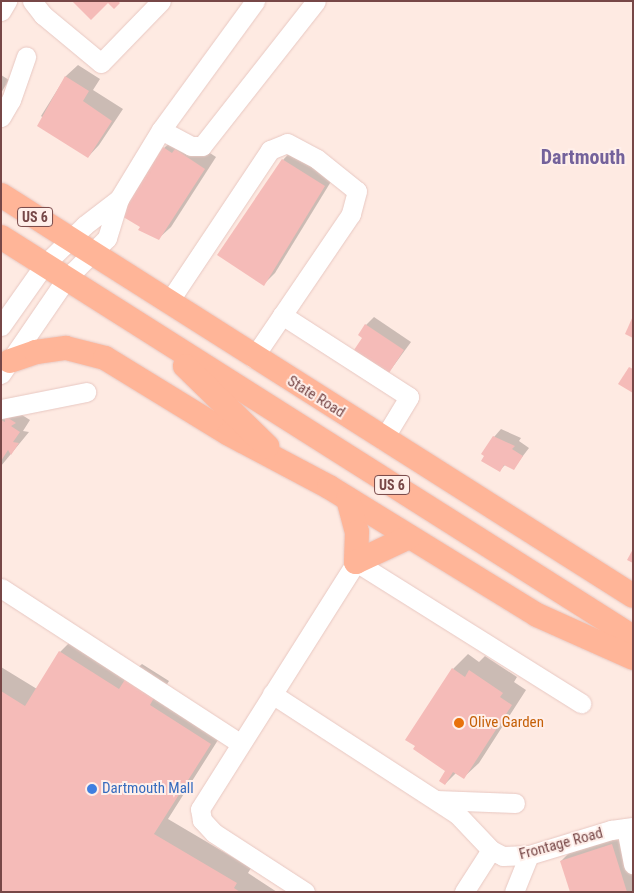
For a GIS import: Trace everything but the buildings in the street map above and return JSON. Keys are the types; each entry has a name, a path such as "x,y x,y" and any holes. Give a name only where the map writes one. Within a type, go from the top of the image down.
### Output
{"main road":[{"name":"State Road","path":"1,195 253,358 633,596"},
{"name":"US 6","path":"1,238 633,637"},
{"path":"152,334 284,463"},
{"path":"5,367 50,349 93,352 229,434 348,499 537,614 633,658"},
{"path":"348,499 356,532 356,562 409,537"}],"street":[{"path":"1,11 8,1"},
{"path":"32,1 43,15 101,63 161,1"},
{"path":"5,367 66,279 107,238 119,199 161,130 255,1"},
{"path":"161,130 191,146 202,146 316,1"},
{"path":"1,117 26,57"},
{"path":"168,303 270,150 287,143 317,158 356,191 351,214 253,358"},
{"path":"1,326 44,265 69,239 119,199"},
{"path":"282,315 409,397 383,440"},
{"path":"1,409 86,392"},
{"path":"305,892 214,833 202,820 202,802 356,562 581,703"},
{"path":"1,588 240,743"},
{"path":"272,694 467,821 491,850 464,892"},
{"path":"435,800 515,803"},
{"path":"629,828 633,864"},
{"name":"Frontage Road","path":"491,850 510,858 529,855 629,828"},
{"path":"514,892 529,855"}],"place":[{"name":"Olive Garden","path":"459,723"},
{"name":"Dartmouth Mall","path":"92,789"}],"district":[{"name":"Dartmouth","path":"583,157"}]}
